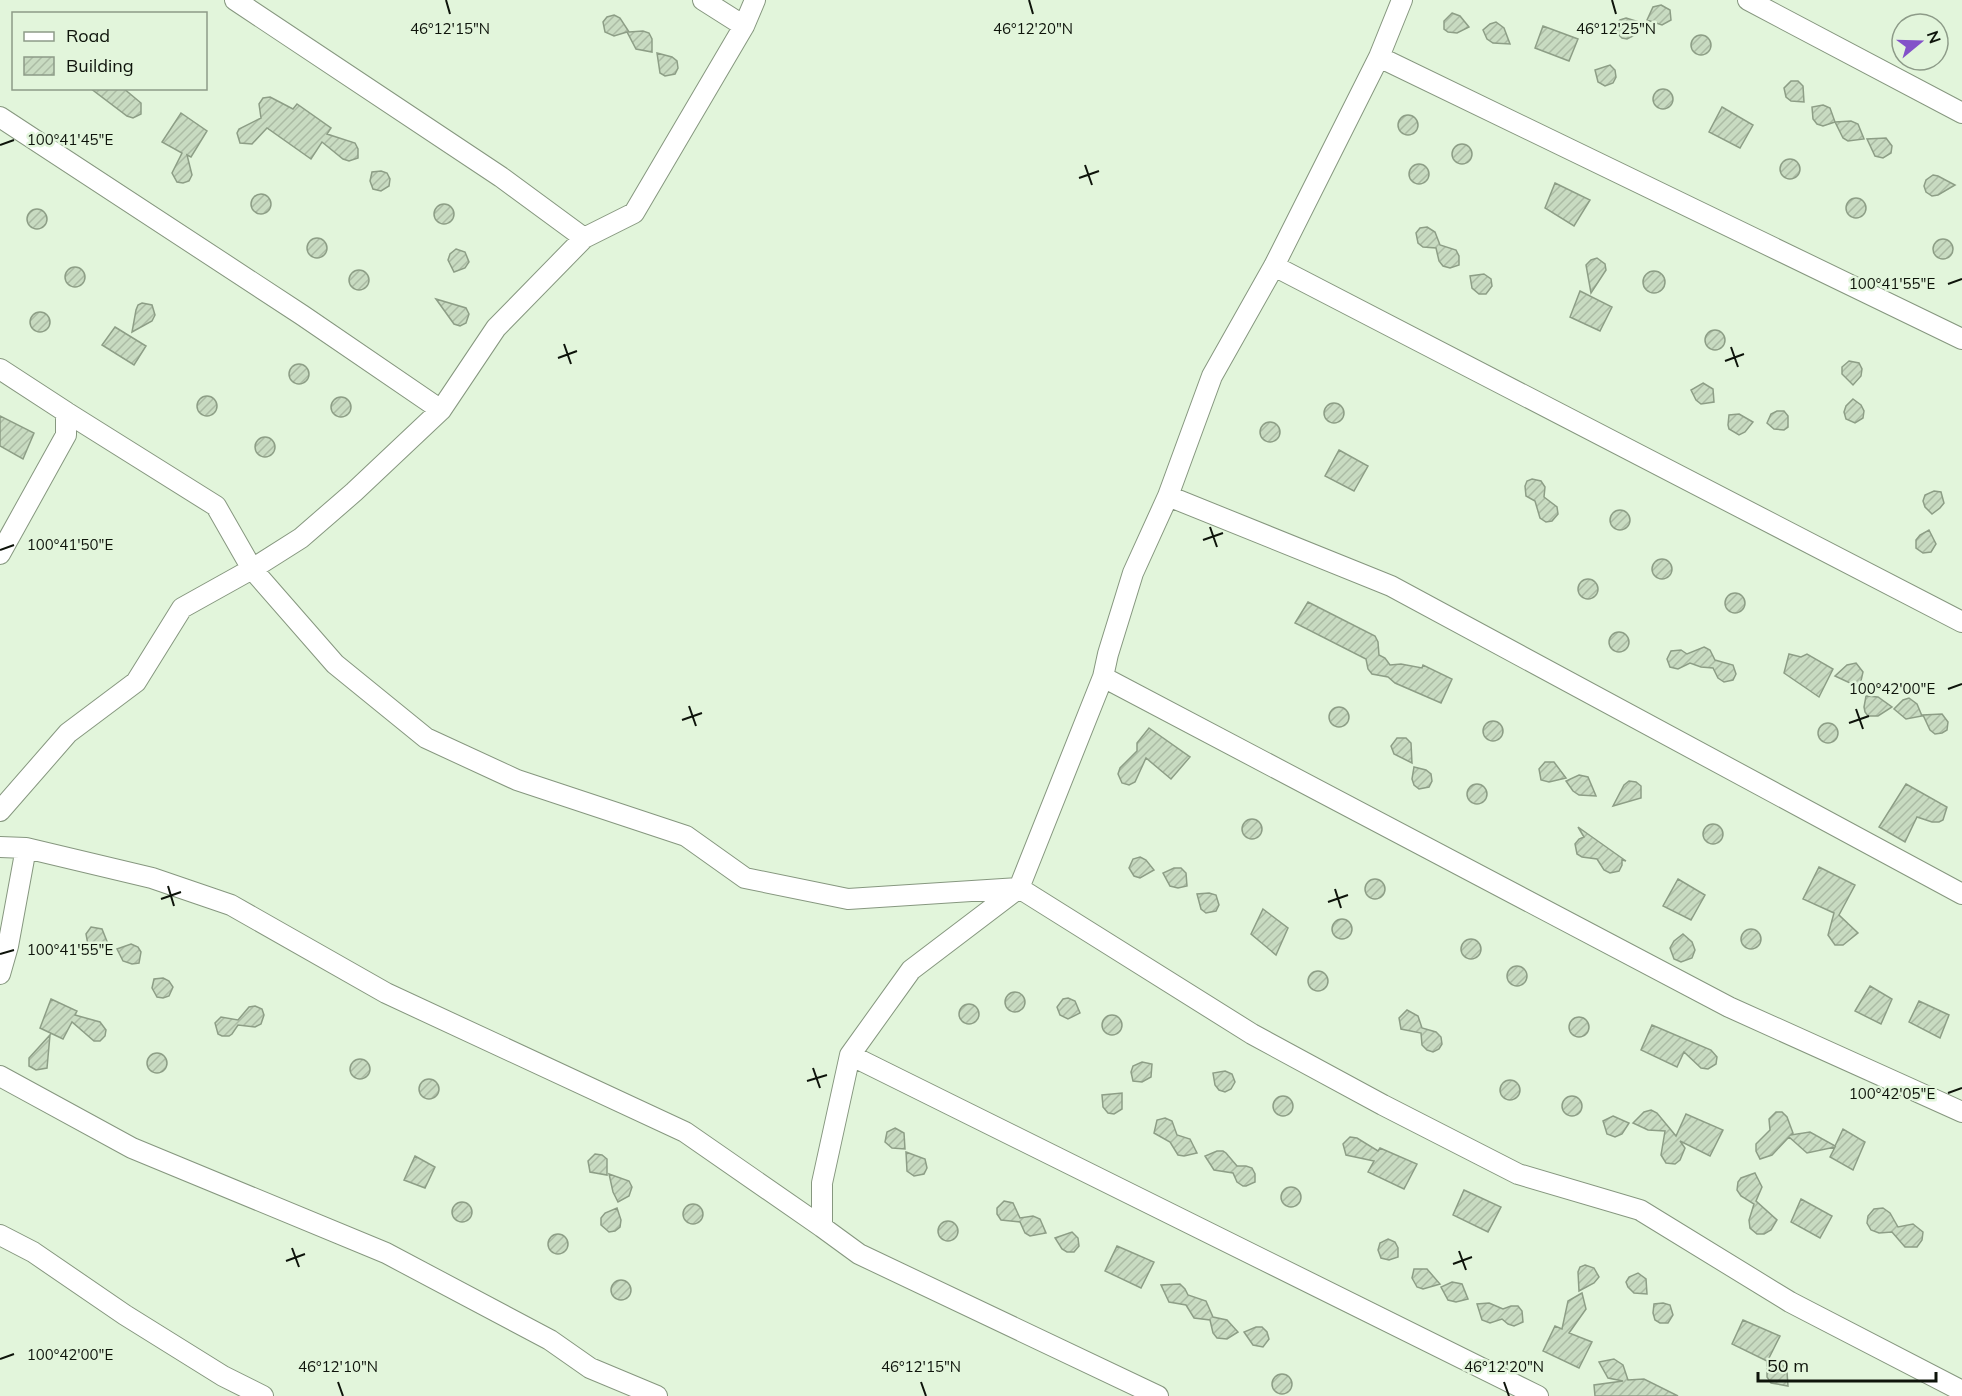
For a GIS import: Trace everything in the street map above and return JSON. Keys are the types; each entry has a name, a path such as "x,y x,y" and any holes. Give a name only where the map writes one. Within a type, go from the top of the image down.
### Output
{"street":[{"path":"236,0 501,177 584,238"},
{"path":"703,0 744,26"},
{"path":"0,811 68,733 136,682 182,608 252,569 301,538 354,492 441,410 496,328 584,238 634,213 744,26 755,0"},
{"path":"822,1227 822,1183 850,1055 911,970 1019,888 1103,676 1132,573 1168,496 1212,376 1274,266 1379,57 1402,0"},
{"path":"1748,0 1962,113"},
{"path":"1379,57 1962,339"},
{"path":"0,117 302,315 441,410"},
{"path":"1274,266 1962,622"},
{"path":"0,369 216,506 252,569 335,664 426,738 517,780 687,836 745,878 848,899 1019,888 1252,1034 1383,1105 1518,1174 1640,1210 1790,1302 1962,1390"},
{"path":"0,554 66,435 66,412"},
{"path":"1168,496 1391,586 1962,894"},
{"path":"1103,676 1730,1007 1962,1112"},
{"path":"0,847 26,848 152,878 231,905 386,993 685,1132 859,1254 1158,1396"},
{"path":"0,974 8,946 26,848"},
{"path":"850,1055 1538,1396"},
{"path":"0,1076 132,1148 386,1253 550,1340 590,1368 657,1396"},
{"path":"0,1235 33,1252 125,1315 223,1376 262,1396"}],"building":[{"path":"1661,5 1670,10 1671,20 1662,25 1647,20 1653,7"},
{"path":"1452,13 1460,16 1469,27 1457,33 1444,29 1444,21"},
{"path":"614,15 620,18 629,32 649,33 652,39 652,52 636,49 627,32 614,36 605,32 603,22 607,17"},
{"path":"1626,18 1639,22 1633,36 1627,39 1622,38 1616,32 1616,25 1620,20"},
{"path":"1496,22 1504,28 1510,44 1493,43 1487,39 1483,30"},
{"path":"1543,26 1578,39 1569,61 1535,48"},
{"path":"1701,35 1708,38 1711,45 1708,52 1701,55 1694,52 1691,45 1694,38"},
{"path":"657,53 672,57 677,61 678,68 675,74 665,76 660,73"},
{"path":"1610,65 1615,70 1616,77 1613,83 1605,86 1598,82 1595,70"},
{"path":"1791,81 1798,81 1803,86 1804,102 1791,101 1786,97 1784,88"},
{"path":"1663,89 1670,92 1673,99 1670,106 1663,109 1656,106 1653,99 1656,92"},
{"path":"93,90 125,90 141,103 141,114 133,118"},
{"path":"270,97 293,109 297,104 331,128 327,134 355,143 358,158 349,161 343,159 322,142 311,159 267,128 252,144 240,143 237,133 239,129 261,118 259,104 263,98"},
{"path":"1823,105 1830,108 1835,122 1823,126 1817,124 1813,119 1812,107"},
{"path":"1722,107 1753,125 1740,148 1709,132"},
{"path":"181,113 207,131 191,157 187,155 192,175 189,181 183,183 177,182 172,173 182,153 162,142"},
{"path":"1408,115 1415,118 1418,125 1415,132 1408,135 1401,132 1398,125 1401,118"},
{"path":"1851,121 1858,124 1864,139 1848,141 1843,138 1835,122"},
{"path":"1886,138 1892,146 1891,153 1883,158 1875,156 1867,139"},
{"path":"1462,144 1469,147 1472,154 1469,161 1462,164 1455,161 1452,154 1455,147"},
{"path":"1790,159 1797,162 1800,169 1797,176 1790,179 1783,176 1780,169 1783,162"},
{"path":"1419,164 1426,167 1429,174 1426,181 1419,184 1412,181 1409,174 1412,167"},
{"path":"372,172 387,173 390,179 389,186 381,191 373,189 370,181"},
{"path":"1933,175 1955,185 1932,196 1926,192 1924,186 1926,180"},
{"path":"1555,183 1590,200 1574,226 1545,208"},
{"path":"261,194 268,197 271,204 268,211 261,214 254,211 251,204 254,197"},
{"path":"1856,198 1863,201 1866,208 1863,215 1856,218 1849,215 1846,208 1849,201"},
{"path":"444,204 451,207 454,214 451,221 444,224 437,221 434,214 437,207"},
{"path":"37,209 44,212 47,219 44,226 37,229 30,226 27,219 30,212"},
{"path":"1427,227 1435,232 1440,245 1456,250 1459,265 1450,268 1443,266 1439,261 1436,248 1423,247 1418,243 1416,233 1420,228"},
{"path":"317,238 324,241 327,248 324,255 317,258 310,255 307,248 310,241"},
{"path":"1943,239 1950,242 1953,249 1950,256 1943,259 1936,256 1933,249 1936,242"},
{"path":"456,249 465,252 469,262 465,268 454,272 448,260 450,254"},
{"path":"1597,258 1605,264 1606,270 1591,293 1586,265"},
{"path":"75,267 82,270 85,277 82,284 75,287 68,284 65,277 68,270"},
{"path":"359,270 366,273 369,280 366,287 359,290 352,287 349,280 352,273"},
{"path":"1654,271 1662,274 1665,282 1662,290 1654,293 1646,290 1643,282 1646,274"},
{"path":"1484,274 1491,279 1492,286 1486,294 1479,294 1472,288 1470,276"},
{"path":"1580,291 1612,307 1600,331 1570,317"},
{"path":"436,299 466,308 469,314 466,323 460,326 454,324"},
{"path":"142,303 152,305 155,315 152,321 132,332 136,310"},
{"path":"40,312 47,315 50,322 47,329 40,332 33,329 30,322 33,315"},
{"path":"115,327 146,346 134,365 102,345"},
{"path":"1715,330 1722,333 1725,340 1722,347 1715,350 1708,347 1705,340 1708,333"},
{"path":"1849,361 1859,363 1862,369 1861,376 1853,385 1842,374 1842,367"},
{"path":"299,364 306,367 309,374 306,381 299,384 292,381 289,374 292,367"},
{"path":"1703,383 1713,389 1714,402 1701,404 1696,400 1691,390"},
{"path":"207,396 214,399 217,406 214,413 207,416 200,413 197,406 200,399"},
{"path":"341,397 348,400 351,407 348,414 341,417 334,414 331,407 334,400"},
{"path":"1853,399 1861,405 1864,411 1863,418 1855,423 1846,419 1844,412"},
{"path":"1334,403 1341,406 1344,413 1341,420 1334,423 1327,420 1324,413 1327,406"},
{"path":"1784,411 1788,416 1788,427 1784,430 1774,429 1767,423 1771,414"},
{"path":"1739,414 1753,422 1745,432 1739,435 1729,429 1728,425 1729,415"},
{"path":"0,416 34,433 23,459 0,446"},
{"path":"1270,422 1277,425 1280,432 1277,439 1270,442 1263,439 1260,432 1263,425"},
{"path":"265,437 272,440 275,447 272,454 265,457 258,454 255,447 258,440"},
{"path":"1339,450 1368,466 1354,491 1325,476"},
{"path":"1532,479 1541,481 1545,487 1544,497 1557,507 1558,514 1552,521 1546,522 1540,518 1535,501 1526,496 1525,486 1527,481"},
{"path":"1934,491 1941,492 1944,503 1932,514 1923,501 1925,495"},
{"path":"1620,510 1627,513 1630,520 1627,527 1620,530 1613,527 1610,520 1613,513"},
{"path":"1929,530 1936,544 1931,552 1923,553 1916,548 1916,540"},
{"path":"1662,559 1669,562 1672,569 1669,576 1662,579 1655,576 1652,569 1655,562"},
{"path":"1588,579 1595,582 1598,589 1595,596 1588,599 1581,596 1578,589 1581,582"},
{"path":"1735,593 1742,596 1745,603 1742,610 1735,613 1728,610 1725,603 1728,596"},
{"path":"1308,602 1375,636 1379,655 1385,658 1390,665 1401,664 1422,668 1423,665 1452,679 1441,703 1395,683 1388,677 1372,674 1368,669 1366,659 1295,623"},
{"path":"1619,632 1626,635 1629,642 1626,649 1619,652 1612,649 1609,642 1612,635"},
{"path":"1704,647 1710,650 1715,660 1733,665 1736,674 1733,680 1724,682 1718,678 1713,668 1690,663 1678,669 1670,667 1667,659 1671,651 1681,650 1687,654"},
{"path":"1789,654 1801,657 1807,654 1833,669 1819,697 1784,673"},
{"path":"1856,663 1863,672 1860,685 1835,676 1847,665"},
{"path":"1866,696 1878,697 1892,707 1878,716 1868,716 1864,707"},
{"path":"1909,698 1917,704 1922,716 1906,719 1894,709 1903,700"},
{"path":"1339,707 1346,710 1349,717 1346,724 1339,727 1332,724 1329,717 1332,710"},
{"path":"1942,714 1948,722 1947,730 1935,734 1930,730 1923,715"},
{"path":"1493,721 1500,724 1503,731 1500,738 1493,741 1486,738 1483,731 1486,724"},
{"path":"1828,723 1835,726 1838,733 1835,740 1828,743 1821,740 1818,733 1821,726"},
{"path":"1149,728 1190,757 1171,779 1146,758 1135,782 1129,785 1122,783 1118,774 1120,768 1137,751 1137,743"},
{"path":"1397,738 1406,738 1411,743 1412,763 1394,754 1391,746"},
{"path":"1545,762 1554,762 1566,778 1549,782 1541,780 1539,769"},
{"path":"1414,767 1431,774 1432,781 1429,787 1419,789 1414,785 1412,779"},
{"path":"1579,775 1588,777 1596,796 1579,795 1573,791 1566,781"},
{"path":"1629,781 1641,786 1641,798 1613,806 1624,785"},
{"path":"1477,784 1484,787 1487,794 1484,801 1477,804 1470,801 1467,794 1470,787"},
{"path":"1906,784 1947,807 1943,820 1939,822 1917,817 1905,842 1879,827"},
{"path":"1252,819 1259,822 1262,829 1259,836 1252,839 1245,836 1242,829 1245,822"},
{"path":"1713,824 1720,827 1723,834 1720,841 1713,844 1706,841 1703,834 1706,827"},
{"path":"1578,827 1626,861 1622,860 1619,871 1610,873 1604,870 1597,859 1577,854 1575,844 1584,837"},
{"path":"1140,857 1146,860 1154,870 1140,878 1134,876 1129,868 1133,859"},
{"path":"1819,867 1855,885 1839,915 1858,933 1843,945 1835,945 1828,935 1834,913 1803,899"},
{"path":"1174,868 1181,868 1186,873 1187,886 1178,888 1170,886 1163,873"},
{"path":"1375,879 1382,882 1385,889 1382,896 1375,899 1368,896 1365,889 1368,882"},
{"path":"1678,879 1705,895 1691,920 1663,906"},
{"path":"1197,894 1216,895 1219,905 1216,911 1206,913 1201,909"},
{"path":"1263,909 1288,928 1276,955 1251,934"},
{"path":"1342,919 1349,922 1352,929 1349,936 1342,939 1335,936 1332,929 1335,922"},
{"path":"91,927 102,929 108,944 96,947 88,945 86,934"},
{"path":"1751,929 1758,932 1761,939 1758,946 1751,949 1744,946 1741,939 1744,932"},
{"path":"1683,934 1692,942 1695,950 1692,958 1681,962 1674,959 1670,948 1674,941"},
{"path":"1471,939 1478,942 1481,949 1478,956 1471,959 1464,956 1461,949 1464,942"},
{"path":"131,944 138,947 141,952 139,963 132,964 123,961 117,949"},
{"path":"1517,966 1524,969 1527,976 1524,983 1517,986 1510,983 1507,976 1510,969"},
{"path":"1318,971 1325,974 1328,981 1325,988 1318,991 1311,988 1308,981 1311,974"},
{"path":"163,978 173,987 169,996 163,998 157,997 152,988 154,979"},
{"path":"1870,986 1892,999 1881,1024 1855,1011"},
{"path":"1011,992 1019,992 1025,998 1025,1006 1019,1012 1011,1012 1005,1006 1005,998"},
{"path":"1068,998 1075,1001 1080,1013 1068,1019 1060,1015 1057,1007 1063,999"},
{"path":"51,999 77,1011 75,1015 100,1022 106,1030 105,1036 100,1041 94,1041 72,1022 63,1039 40,1028"},
{"path":"1919,1001 1949,1015 1940,1038 1909,1022"},
{"path":"969,1004 976,1007 979,1014 976,1021 969,1024 962,1021 959,1014 962,1007"},
{"path":"255,1006 262,1009 264,1015 261,1024 255,1027 238,1025 229,1036 218,1034 215,1023 221,1017 238,1020 249,1007"},
{"path":"1407,1010 1418,1016 1422,1028 1436,1032 1441,1037 1442,1044 1439,1049 1433,1052 1427,1050 1422,1045 1421,1033 1401,1029 1399,1018"},
{"path":"1112,1015 1119,1018 1122,1025 1119,1032 1112,1035 1105,1032 1102,1025 1105,1018"},
{"path":"1579,1017 1586,1020 1589,1027 1586,1034 1579,1037 1572,1034 1569,1027 1572,1020"},
{"path":"1652,1025 1711,1050 1717,1057 1716,1064 1708,1069 1701,1068 1684,1052 1677,1067 1641,1050"},
{"path":"50,1035 47,1068 36,1070 29,1066 29,1058"},
{"path":"157,1053 164,1056 167,1063 164,1070 157,1073 150,1070 147,1063 150,1056"},
{"path":"360,1059 367,1062 370,1069 367,1076 360,1079 353,1076 350,1069 353,1062"},
{"path":"1142,1062 1152,1064 1151,1077 1142,1082 1133,1081 1131,1072 1133,1066"},
{"path":"1225,1071 1232,1074 1235,1082 1231,1089 1225,1092 1219,1090 1215,1085 1213,1073"},
{"path":"429,1079 436,1082 439,1089 436,1096 429,1099 422,1096 419,1089 422,1082"},
{"path":"1510,1080 1517,1083 1520,1090 1517,1097 1510,1100 1503,1097 1500,1090 1503,1083"},
{"path":"1122,1093 1122,1109 1114,1114 1108,1113 1103,1107 1102,1095"},
{"path":"1283,1096 1290,1099 1293,1106 1290,1113 1283,1116 1276,1113 1273,1106 1276,1099"},
{"path":"1572,1096 1579,1099 1582,1106 1579,1113 1572,1116 1565,1113 1562,1106 1565,1099"},
{"path":"1651,1110 1657,1113 1676,1136 1686,1114 1723,1130 1710,1156 1680,1141 1685,1148 1680,1160 1675,1164 1666,1163 1661,1155 1665,1131 1648,1130 1633,1123 1644,1112"},
{"path":"1776,1112 1782,1112 1787,1117 1793,1133 1791,1135 1810,1132 1835,1146 1843,1129 1865,1142 1853,1170 1830,1157 1835,1147 1807,1153 1789,1137 1772,1155 1760,1159 1756,1151 1756,1144 1770,1130 1769,1119"},
{"path":"1613,1116 1629,1123 1622,1134 1615,1137 1607,1134 1603,1121"},
{"path":"1165,1118 1172,1121 1177,1135 1190,1139 1197,1153 1178,1155 1170,1142 1154,1133 1157,1120"},
{"path":"895,1128 904,1133 905,1149 892,1148 885,1142 887,1132"},
{"path":"1350,1137 1357,1138 1378,1151 1380,1148 1417,1164 1404,1189 1368,1172 1374,1161 1346,1155 1343,1144"},
{"path":"1217,1151 1226,1153 1237,1166 1252,1168 1255,1182 1243,1186 1237,1182 1233,1173 1214,1170 1205,1156"},
{"path":"906,1152 925,1159 927,1168 924,1174 914,1176 907,1171"},
{"path":"595,1154 607,1159 607,1175 590,1172 588,1161"},
{"path":"415,1156 435,1167 425,1188 404,1180"},
{"path":"1755,1173 1762,1187 1756,1201 1777,1220 1771,1230 1764,1234 1757,1234 1750,1228 1749,1220 1754,1204 1741,1196 1737,1190 1741,1178"},
{"path":"609,1174 629,1181 632,1187 629,1196 618,1202"},
{"path":"1291,1187 1298,1190 1301,1197 1298,1204 1291,1207 1284,1204 1281,1197 1284,1190"},
{"path":"1464,1190 1501,1207 1488,1232 1453,1215"},
{"path":"1801,1199 1832,1216 1820,1238 1791,1222"},
{"path":"1004,1201 1013,1203 1020,1218 1033,1216 1040,1219 1046,1233 1030,1236 1025,1233 1020,1222 1001,1220 997,1214 997,1208"},
{"path":"462,1202 469,1205 472,1212 469,1219 462,1222 455,1219 452,1212 455,1205"},
{"path":"693,1204 700,1207 703,1214 700,1221 693,1224 686,1221 683,1214 686,1207"},
{"path":"617,1208 621,1220 620,1227 609,1232 601,1225 601,1218 605,1213"},
{"path":"1883,1208 1890,1213 1898,1227 1913,1224 1923,1232 1922,1240 1917,1247 1905,1247 1892,1232 1879,1233 1871,1230 1867,1223 1868,1216 1874,1209"},
{"path":"948,1221 955,1224 958,1231 955,1238 948,1241 941,1238 938,1231 941,1224"},
{"path":"1072,1232 1078,1238 1079,1246 1074,1252 1067,1252 1062,1249 1055,1238"},
{"path":"558,1234 565,1237 568,1244 565,1251 558,1254 551,1251 548,1244 551,1237"},
{"path":"1388,1239 1395,1242 1398,1248 1398,1257 1389,1260 1381,1258 1378,1250 1380,1243"},
{"path":"1117,1246 1154,1262 1141,1288 1105,1271"},
{"path":"1585,1265 1594,1268 1599,1277 1594,1283 1579,1291 1578,1272 1580,1267"},
{"path":"1414,1269 1427,1269 1440,1284 1423,1289 1417,1287 1412,1278"},
{"path":"1638,1273 1646,1279 1647,1294 1634,1293 1628,1287 1626,1282 1629,1277"},
{"path":"621,1280 628,1283 631,1290 628,1297 621,1300 614,1297 611,1290 614,1283"},
{"path":"1452,1282 1462,1284 1468,1299 1456,1302 1448,1300 1441,1287"},
{"path":"1180,1284 1188,1295 1206,1301 1213,1317 1227,1320 1238,1332 1227,1339 1217,1338 1213,1333 1210,1320 1194,1318 1186,1305 1169,1302 1161,1285"},
{"path":"1582,1293 1586,1309 1569,1333 1592,1342 1579,1368 1543,1351 1555,1326 1562,1329 1568,1301"},
{"path":"1489,1303 1503,1309 1518,1306 1522,1311 1523,1322 1514,1326 1502,1319 1490,1323 1482,1320 1477,1304"},
{"path":"1654,1304 1670,1305 1673,1315 1668,1323 1655,1320 1653,1313"},
{"path":"1743,1320 1780,1336 1769,1358 1784,1366 1788,1386 1771,1383 1767,1377 1767,1361 1732,1344"},
{"path":"1262,1327 1267,1332 1269,1339 1263,1347 1253,1345 1244,1332"},
{"path":"1614,1359 1623,1365 1628,1380 1644,1379 1678,1396 1595,1396 1594,1385 1623,1381 1608,1378 1599,1362"},
{"path":"1282,1374 1289,1377 1292,1384 1289,1391 1282,1394 1275,1391 1272,1384 1275,1377"}]}
